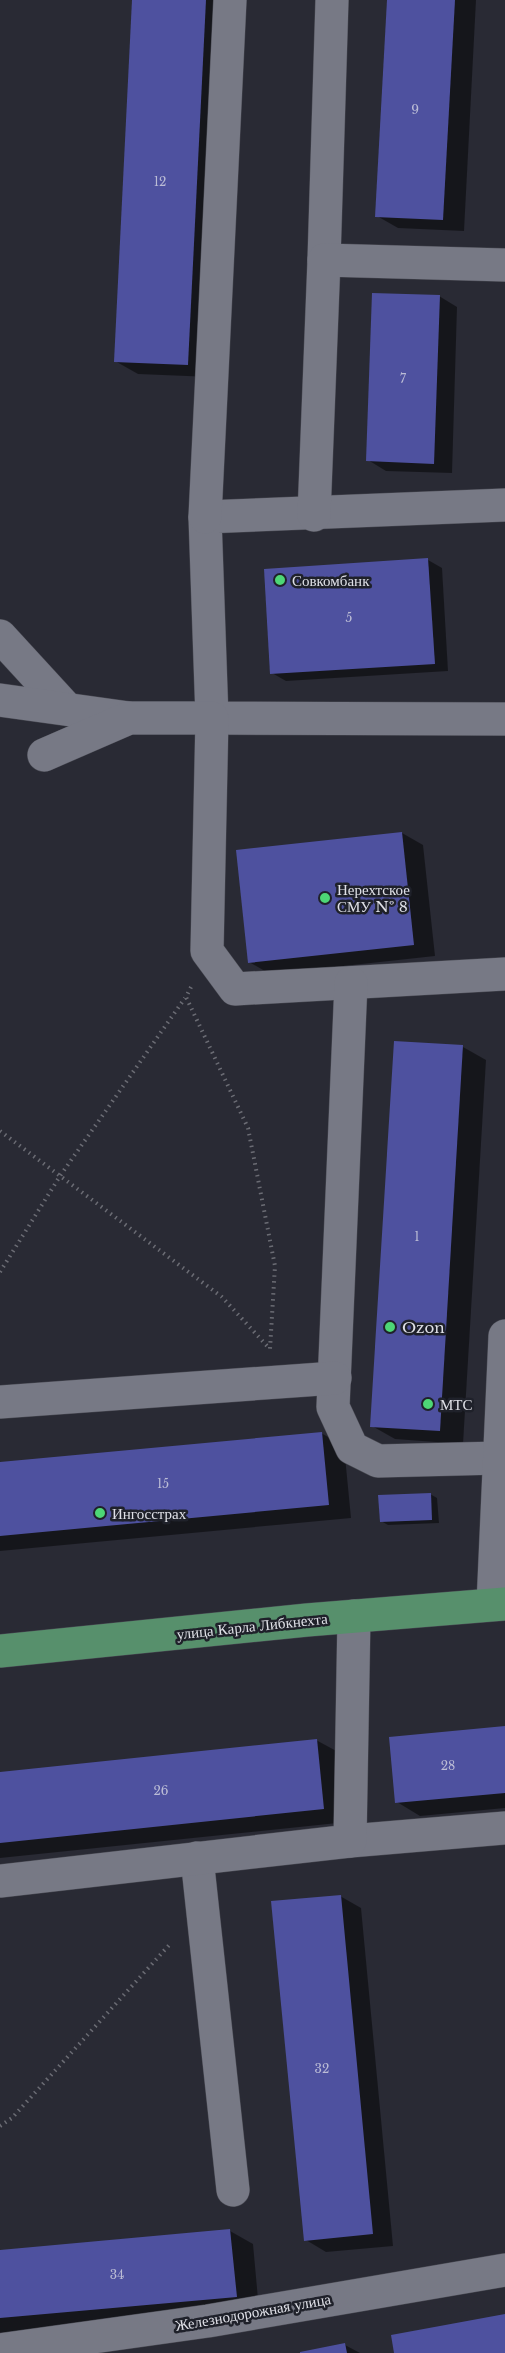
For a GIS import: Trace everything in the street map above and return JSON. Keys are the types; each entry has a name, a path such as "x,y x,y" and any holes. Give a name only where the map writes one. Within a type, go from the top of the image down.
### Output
{"main road":[{"name":"улица Карла Либкнехта","path":"0,1651 499,1604"}],"street":[{"path":"230,0 205,517 212,718 207,951 236,989 505,974"},
{"path":"314,514 332,0"},
{"path":"324,260 505,265"},
{"path":"205,517 505,505"},
{"path":"0,636 67,709"},
{"path":"0,700 129,718 505,719"},
{"path":"44,756 129,718"},
{"path":"351,983 333,1407 352,1448 378,1461 499,1458"},
{"path":"499,1604 499,1458 505,1336"},
{"path":"0,1402 334,1378"},
{"path":"350,1841 354,1616"},
{"path":"0,1881 350,1841 505,1828"},
{"path":"197,1858 233,2190"},
{"name":"Железнодорожная улица","path":"0,2350 208,2321 505,2270"}],"path":[{"path":"0,1272 60,1176 186,997 207,951"},
{"path":"186,997 248,1128 274,1266 270,1349"},
{"path":"0,1131 222,1297 299,1380"},
{"path":"0,2126 12,2118 119,1997 203,1910"}],"building":[{"path":"132,0 206,0 188,365 114,362"},
{"path":"387,0 455,0 443,220 375,217"},
{"path":"372,293 440,295 434,464 366,461"},
{"path":"428,558 435,664 270,674 264,569"},
{"name":"Нерехтское СМУ № 8","path":"402,832 414,945 248,963 236,850"},
{"path":"394,1041 463,1045 440,1431 370,1427"},
{"path":"322,1432 329,1505 0,1536 0,1462"},
{"path":"431,1493 432,1520 380,1522 378,1495"},
{"path":"505,1726 505,1793 395,1803 389,1737"},
{"path":"317,1739 324,1809 0,1843 0,1772"},
{"path":"341,1895 373,2234 304,2241 271,1901"},
{"path":"230,2229 237,2297 0,2318 0,2250"},
{"path":"505,2314 505,2353 394,2353 391,2335"},
{"path":"345,2343 347,2353 300,2353 300,2352"}],"place":[{"name":"Совкомбанк","path":"280,580"},
{"name":"Нерехтское СМУ № 8","path":"325,898"},
{"name":"Ozon","path":"390,1327"},
{"name":"МТС","path":"428,1404"},
{"name":"Ингосстрах","path":"100,1513"}]}
